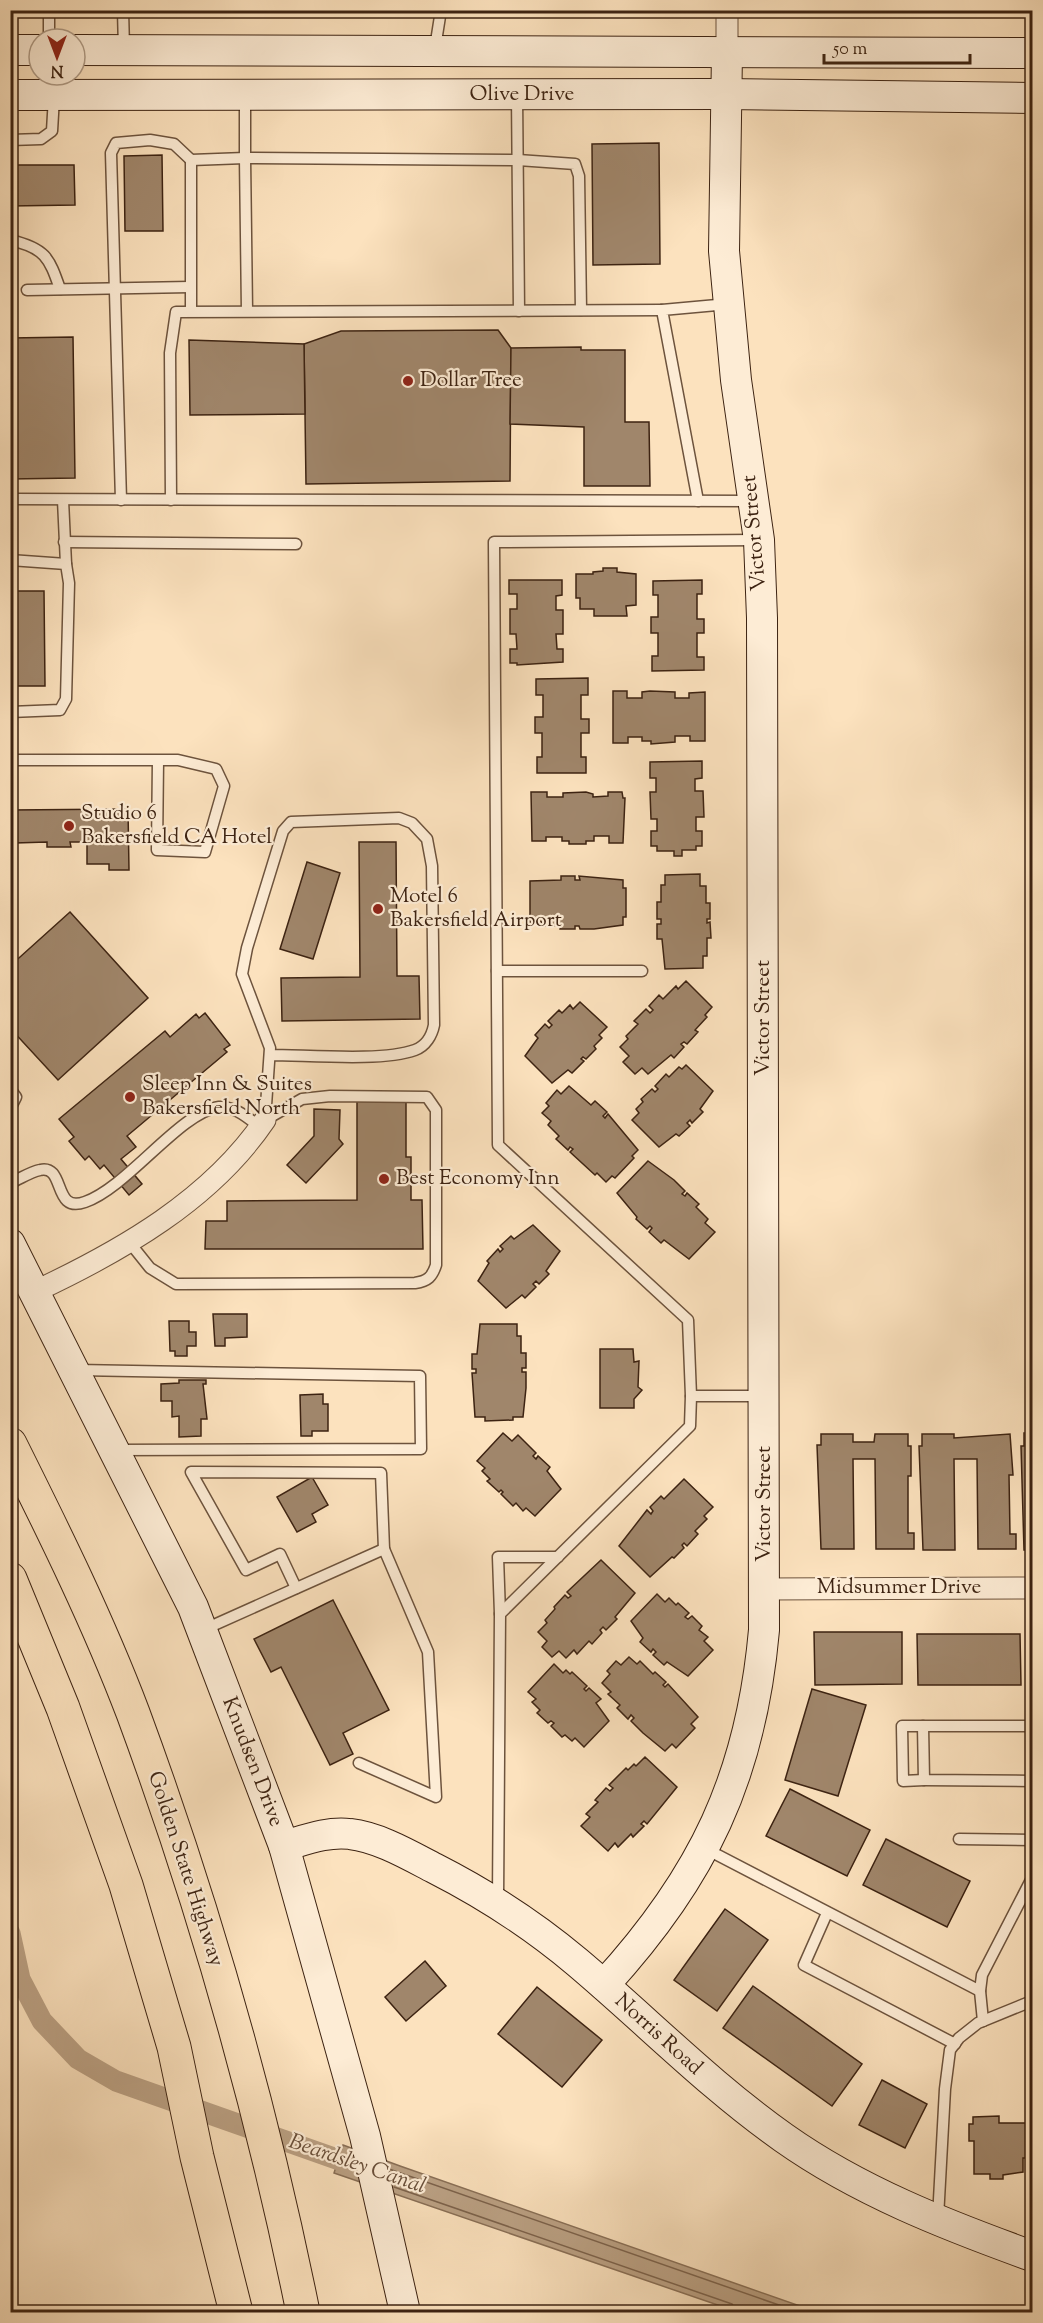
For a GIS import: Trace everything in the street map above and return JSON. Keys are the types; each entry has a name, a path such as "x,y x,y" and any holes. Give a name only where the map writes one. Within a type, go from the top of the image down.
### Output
{"highway":[{"name":"Golden State Highway","path":"10,1444 99,1631 132,1713 219,1972 277,2187 303,2313"},
{"path":"10,1579 63,1708 126,1885 174,2048 197,2157 236,2313"}],"street":[{"name":"Victor Street","path":"604,1985 642,1943 705,1849 737,1775 752,1721 760,1676 765,1589 762,618 759,540 736,380 724,251 727,10"},
{"path":"10,50 27,50"},
{"name":"Olive Drive","path":"87,50 1032,53"},
{"path":"286,95 411,73 424,66 434,51"},
{"name":"Olive Drive","path":"10,95 725,94 1032,98"},
{"path":"36,1290 130,1242 178,1209 222,1170 262,1123"},
{"name":"Knudsen Drive","path":"10,1244 36,1290 72,1370 193,1607 284,1846 365,2136 405,2313"},
{"name":"Midsummer Drive","path":"765,1589 1032,1588"},
{"name":"Norris Road","path":"284,1846 330,1834 350,1834 367,1838 417,1859 498,1904 534,1929 604,1985 683,2059 736,2104 786,2140 839,2172 938,2220 1032,2256"}],"lane":[{"path":"49,10 49,27"},
{"path":"123,10 124,50"},
{"path":"434,51 441,10"},
{"path":"10,140 41,139 52,131 54,95"},
{"path":"245,95 247,311"},
{"path":"517,95 519,311"},
{"path":"120,500 111,153 116,143 150,140 174,144 191,160 245,158 518,160 575,164 579,176 581,310"},
{"path":"191,160 191,311"},
{"path":"10,240 34,246 51,263 60,289"},
{"path":"27,290 190,287"},
{"path":"171,500 170,353 176,312 662,310 728,304"},
{"path":"662,310 698,501"},
{"path":"10,499 754,501"},
{"path":"10,712 60,710 66,699 69,584 64,542 63,500"},
{"path":"500,1614 690,1426 691,1395 688,1320 498,1145 494,542 759,540"},
{"path":"64,542 296,544"},
{"path":"10,560 66,564"},
{"path":"10,760 159,760 178,760 216,769 224,786 205,852 157,850 159,760"},
{"path":"262,1123 270,1055 263,1029 242,975 247,948 283,831 291,822 399,818 412,824 428,839 432,866 434,1025 427,1042 417,1050 390,1055 270,1055"},
{"path":"497,971 642,971"},
{"path":"10,1089 16,1097 10,1109"},
{"path":"130,1242 150,1268 176,1284 415,1283 426,1281 433,1274 436,1265 436,1110 428,1097 330,1096 302,1099 262,1123"},
{"path":"10,1183 41,1169 47,1170 56,1178 64,1199 71,1204 84,1203 111,1187 201,1112 221,1107 237,1110 262,1123"},
{"path":"72,1370 420,1376 421,1449 113,1450"},
{"path":"691,1395 765,1395"},
{"path":"296,1588 280,1554 246,1570 191,1473 381,1473 384,1549 428,1652 436,1797 359,1763"},
{"path":"202,1631 384,1549"},
{"path":"498,1904 500,1614 498,1557 558,1557"},
{"path":"1032,1726 902,1726 903,1781 1032,1781"},
{"path":"923,1726 924,1780"},
{"path":"959,1839 1032,1840"},
{"path":"705,1849 980,1991"},
{"path":"983,2021 980,1991 985,1970 1032,1878"},
{"path":"828,1914 804,1965 955,2044"},
{"path":"938,2220 947,2062 955,2044 967,2031 983,2021 1032,2001"}],"water":[{"path":"343,2145 817,2312 738,2312 334,2173"}],"building":[{"path":"659,143 660,264 593,265 592,144"},
{"path":"162,155 163,231 125,231 124,156"},
{"path":"10,165 74,165 75,205 10,206"},
{"name":"Dollar Tree","path":"498,330 511,348 510,481 306,484 304,344 341,331"},
{"path":"73,337 75,478 10,479 10,338"},
{"path":"189,340 304,344 305,414 190,415"},
{"path":"581,347 581,350 625,350 625,422 649,422 650,486 584,486 584,427 510,424 511,348"},
{"path":"603,568 617,568 617,572 636,574 636,605 626,606 627,616 594,616 594,609 580,609 580,598 576,598 576,574 593,574 593,572 603,571"},
{"path":"509,580 562,580 562,595 556,596 556,610 563,610 563,634 556,634 557,649 563,649 563,662 517,665 517,663 510,663 510,649 517,649 516,634 510,634 510,609 517,609 517,594 509,594"},
{"path":"702,580 702,594 697,594 697,619 704,619 704,633 697,633 697,657 704,657 704,670 652,671 652,656 658,656 658,633 651,633 651,617 658,617 658,595 653,595 653,581"},
{"path":"10,591 44,591 45,686 10,686"},
{"path":"588,678 588,695 581,695 581,719 589,719 589,733 581,733 581,757 586,757 586,773 537,773 537,757 542,757 542,733 535,733 535,717 543,717 543,695 536,695 536,679"},
{"path":"613,691 627,691 627,698 642,698 642,692 650,691 675,692 675,698 689,698 689,693 705,692 705,741 690,741 690,736 675,736 675,742 651,744 651,741 642,741 642,737 628,737 628,743 613,743"},
{"path":"702,761 702,778 695,779 695,791 703,791 704,817 696,817 696,831 702,831 702,846 696,846 696,850 682,850 682,856 674,856 674,851 657,851 657,846 651,846 651,831 657,831 657,819 651,819 650,792 656,792 656,778 650,778 650,762"},
{"path":"531,792 547,792 547,797 563,797 563,793 586,792 593,794 593,797 608,796 608,792 622,792 625,798 623,843 609,843 609,836 594,836 594,841 586,841 586,844 569,844 569,841 562,841 562,837 546,837 546,841 532,841"},
{"name":"Studio 6 Bakersfield CA Hotel","path":"128,809 129,870 109,870 109,864 87,864 87,842 70,842 71,847 47,847 47,842 15,843 15,848 10,848 10,810"},
{"name":"Motel 6 Bakersfield Airport","path":"359,842 396,842 397,976 419,976 420,1019 282,1021 281,978 360,977"},
{"name":"Motel 6 Bakersfield Airport","path":"307,862 340,873 313,959 280,949"},
{"path":"700,874 700,886 706,886 706,903 710,903 710,919 707,919 707,923 710,922 711,938 707,938 707,956 703,956 703,968 665,969 662,939 657,939 657,924 661,924 661,919 657,919 657,902 661,902 661,885 665,885 665,875"},
{"path":"561,876 575,876 575,880 580,880 579,876 623,880 623,888 626,888 626,917 623,917 623,925 594,929 580,929 579,926 575,926 575,929 560,929 560,926 542,926 542,922 530,922 530,881 561,880"},
{"path":"70,912 148,998 58,1080 10,1028 10,966"},
{"path":"686,981 712,1007 705,1015 707,1017 695,1030 698,1032 687,1044 684,1042 681,1044 684,1047 674,1058 671,1055 648,1074 642,1068 635,1074 623,1062 629,1056 620,1047 628,1039 626,1036 638,1024 634,1021 646,1009 650,1013 653,1010 649,1006 659,995 663,999 676,986 678,989"},
{"path":"580,1002 607,1027 599,1035 602,1038 594,1046 596,1049 586,1059 583,1057 581,1059 584,1061 572,1073 568,1070 552,1083 525,1056 538,1038 535,1035 545,1024 549,1028 552,1025 548,1021 559,1010 562,1013 570,1005 573,1009"},
{"name":"Sleep Inn & Suites Bakersfield North","path":"205,1013 230,1045 224,1049 227,1052 127,1136 136,1147 121,1159 142,1184 129,1195 104,1165 100,1169 89,1156 85,1160 69,1141 74,1137 59,1119 165,1031 170,1037 196,1014 199,1018"},
{"path":"686,1065 713,1091 700,1109 703,1112 692,1123 690,1120 687,1123 690,1126 679,1136 676,1134 659,1147 632,1120 639,1113 636,1109 643,1102 641,1099 652,1089 655,1092 658,1089 655,1086 666,1074 669,1077 679,1067 682,1069"},
{"path":"569,1086 591,1105 595,1101 607,1112 603,1116 605,1118 608,1114 638,1150 632,1156 634,1158 615,1178 612,1176 606,1182 570,1152 573,1149 570,1147 568,1150 556,1139 559,1136 548,1125 551,1121 542,1113 549,1106 546,1103 557,1090 561,1094"},
{"name":"Best Economy Inn","path":"357,1098 406,1098 406,1157 411,1157 411,1200 422,1200 423,1249 205,1249 206,1221 227,1221 227,1201 357,1200"},
{"name":"Best Economy Inn","path":"314,1109 340,1110 339,1139 343,1144 306,1183 287,1165 314,1136"},
{"path":"648,1161 674,1180 685,1191 682,1194 685,1196 687,1193 699,1204 696,1207 708,1219 705,1223 715,1232 689,1259 664,1240 661,1243 649,1232 652,1228 650,1226 647,1229 636,1219 637,1217 617,1193"},
{"path":"533,1225 560,1251 546,1271 549,1274 539,1284 536,1281 533,1284 536,1287 525,1298 522,1295 506,1308 478,1281 489,1263 487,1261 498,1249 500,1252 503,1249 500,1246 511,1236 514,1239"},
{"path":"213,1314 247,1314 247,1337 225,1338 225,1346 215,1346"},
{"path":"169,1321 189,1321 189,1332 196,1332 196,1346 187,1346 187,1356 175,1356 175,1351 170,1351"},
{"path":"480,1324 517,1324 517,1336 521,1336 521,1353 526,1353 526,1368 522,1368 522,1372 526,1372 523,1417 513,1417 513,1420 485,1421 485,1417 475,1417 472,1373 476,1373 476,1369 472,1369 472,1354 477,1354"},
{"path":"600,1349 633,1349 634,1362 639,1361 638,1387 642,1390 634,1399 634,1408 600,1408"},
{"path":"179,1380 206,1380 206,1384 203,1384 207,1419 201,1419 201,1436 179,1437 179,1416 172,1417 172,1401 161,1401 161,1384 179,1383"},
{"path":"323,1394 323,1404 328,1404 328,1431 312,1431 312,1436 301,1436 300,1395"},
{"path":"503,1433 512,1441 518,1435 536,1453 533,1456 536,1459 538,1456 550,1467 547,1471 561,1489 535,1516 526,1508 523,1511 516,1503 513,1506 501,1494 503,1492 501,1490 499,1492 487,1481 490,1479 482,1471 485,1468 477,1461"},
{"path":"1024,1433 1032,1433 1032,1550 1024,1550 1021,1446 1024,1446"},
{"path":"821,1434 853,1434 853,1442 874,1442 875,1434 908,1434 908,1446 911,1446 911,1476 908,1476 908,1533 914,1533 914,1549 876,1549 875,1459 853,1459 854,1549 821,1549 817,1445 821,1445"},
{"path":"922,1434 954,1434 954,1438 1010,1434 1013,1475 1009,1475 1010,1534 1016,1534 1016,1549 978,1549 977,1459 954,1459 955,1550 923,1550 919,1446 922,1446"},
{"path":"312,1477 328,1505 312,1514 316,1522 297,1532 277,1497"},
{"path":"684,1479 713,1507 704,1516 707,1519 695,1531 698,1534 687,1546 684,1543 682,1545 684,1548 674,1558 672,1557 650,1577 619,1546 647,1510 651,1514 653,1511 650,1507 661,1496 664,1499"},
{"path":"601,1560 635,1593 615,1617 617,1619 606,1630 603,1627 600,1630 602,1633 592,1644 589,1641 577,1654 574,1650 566,1658 559,1651 552,1657 542,1647 547,1641 538,1632 547,1623 545,1620 565,1595 568,1598 571,1596 567,1592"},
{"path":"657,1594 665,1602 669,1598 676,1605 678,1603 689,1613 685,1617 688,1619 692,1616 702,1626 699,1630 708,1637 704,1641 713,1650 688,1676 667,1662 664,1665 653,1655 656,1652 653,1649 651,1652 640,1642 643,1638 631,1621"},
{"path":"333,1600 389,1710 343,1733 353,1754 330,1765 281,1667 271,1672 254,1639"},
{"path":"814,1632 902,1632 902,1684 815,1685"},
{"path":"917,1634 1020,1634 1021,1685 918,1685"},
{"path":"629,1657 637,1664 640,1661 653,1674 655,1672 666,1682 663,1685 665,1687 668,1684 698,1717 691,1724 695,1728 676,1748 672,1744 665,1751 643,1733 631,1721 634,1718 631,1715 628,1719 617,1708 620,1705 608,1694 611,1692 602,1683 610,1674 607,1671 616,1661 621,1665"},
{"path":"554,1664 563,1673 566,1670 570,1674 572,1672 587,1686 584,1689 586,1691 589,1688 601,1699 596,1703 609,1721 584,1747 575,1738 572,1741 565,1735 562,1737 551,1726 554,1723 551,1721 548,1723 537,1713 540,1710 532,1702 536,1699 528,1692"},
{"path":"812,1689 866,1705 838,1796 785,1780"},
{"path":"645,1757 677,1787 647,1824 644,1821 641,1824 644,1826 633,1837 631,1834 618,1847 615,1843 608,1851 581,1826 590,1817 586,1814 598,1802 595,1800 606,1788 610,1791 613,1788 609,1785 626,1768 628,1770 634,1764 636,1766"},
{"path":"790,1789 870,1830 847,1876 766,1836"},
{"path":"886,1839 970,1881 947,1927 863,1885"},
{"path":"725,1909 768,1940 717,2011 674,1980"},
{"path":"425,1961 446,1986 406,2021 385,1997"},
{"path":"753,1986 862,2064 832,2106 723,2028"},
{"path":"537,1987 602,2040 562,2087 498,2034"},
{"path":"882,2080 927,2104 905,2148 859,2125"},
{"path":"999,2116 999,2123 1027,2123 1028,2158 1023,2158 1023,2172 1003,2175 1003,2179 990,2179 990,2174 974,2174 974,2141 969,2141 969,2124 973,2124 973,2117"}],"waterway":[{"name":"Beardsley Canal","path":"10,1933 20,1979 42,2021 78,2059 116,2081 365,2169"}],"place":[{"name":"Dollar Tree","path":"408,381"},
{"name":"Studio 6 Bakersfield CA Hotel","path":"69,826"},
{"name":"Motel 6 Bakersfield Airport","path":"378,909"},
{"name":"Sleep Inn & Suites Bakersfield North","path":"130,1097"},
{"name":"Best Economy Inn","path":"384,1179"}]}
